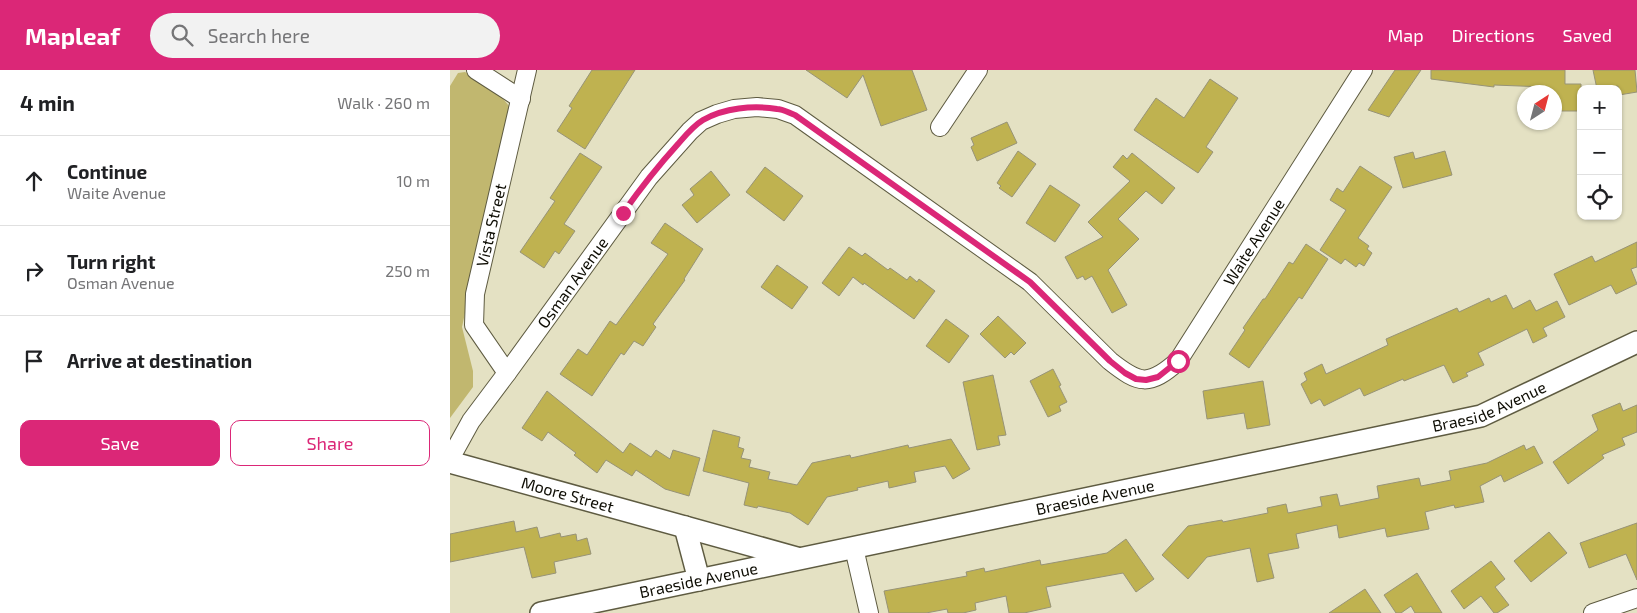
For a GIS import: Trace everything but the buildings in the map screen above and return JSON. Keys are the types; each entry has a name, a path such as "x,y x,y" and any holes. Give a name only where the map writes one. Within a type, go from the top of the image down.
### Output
{"street":[{"path":"476,70 521,99"},
{"name":"Vista Street","path":"508,373 474,325 474,308 475,294 527,70"},
{"path":"940,127 978,70"},
{"name":"Waite Avenue","path":"1125,373 1136,379 1146,380 1158,377 1178,361 1363,70"},
{"name":"Osman Avenue","path":"450,461 471,421 508,373 649,177 701,121 734,109 778,109 795,115 1030,282 1110,361 1125,373"},
{"name":"Braeside Avenue","path":"540,613 1481,416 1637,342"},
{"name":"Moore Street","path":"450,461 800,559"},
{"path":"685,527 699,580"},
{"path":"854,548 869,613"},
{"path":"1593,613 1637,598"}],"shaded area":[{"path":"465,72 500,95 509,106 462,327 473,371 473,387 450,418 450,86 458,73"}],"route":[{"path":"623,213 649,177 701,121 734,109 778,109 795,115 1030,282 1110,361 1125,373 1136,379 1146,380 1158,377 1178,361"}]}
